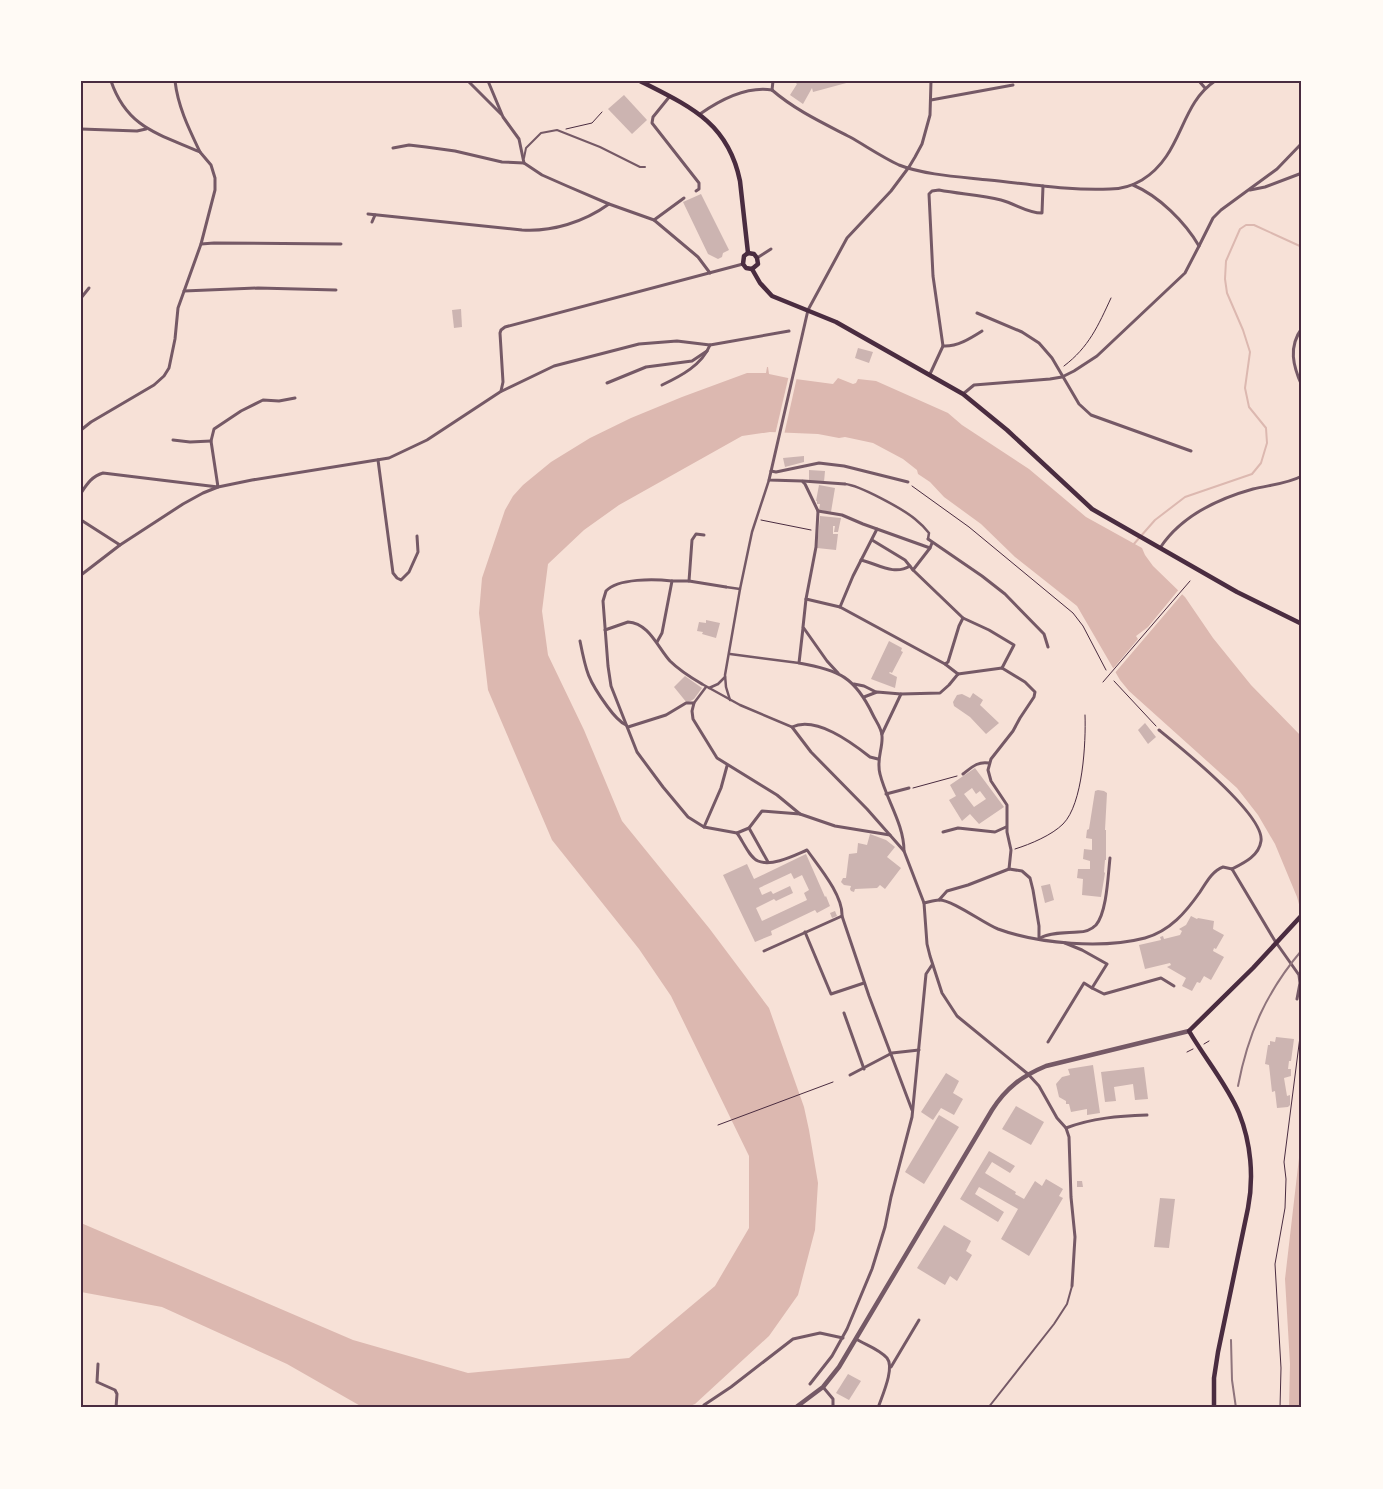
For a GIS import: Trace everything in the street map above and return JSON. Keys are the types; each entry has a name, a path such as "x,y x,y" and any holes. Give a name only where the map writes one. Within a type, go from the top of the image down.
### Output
{"main road":[{"path":"640,81 700,114 716,129 726,144 738,170 748,254"},
{"path":"748,254 754,254 758,258 758,264 752,269 746,268 743,264 744,256 748,254"},
{"path":"752,269 760,283 772,296 836,322 964,394 1007,430 1092,509 1237,592 1302,624"},
{"path":"1214,1408 1214,1378 1218,1352 1248,1208 1251,1190 1251,1171 1245,1130 1239,1113 1189,1031 1253,968 1302,915"}],"street":[{"path":"111,81 116,96 126,112 147,129 200,152"},
{"path":"81,430 104,414 154,385 164,376 172,360 178,308 201,244 215,190 215,178 210,165 200,152 182,113 176,94 175,81"},
{"path":"468,81 503,117 519,140 524,163"},
{"path":"488,81 503,117"},
{"path":"772,90 773,81"},
{"path":"730,700 725,675 740,589 752,532 776,452 808,310 847,238 910,167 922,144 930,115 931,81"},
{"path":"1199,81 1205,88"},
{"path":"700,114 725,99 759,90 772,90 792,105 900,165 955,176 1043,186 1110,189 1132,185 1156,169 1164,161 1171,151 1185,120 1205,88 1215,81"},
{"path":"931,100 1013,85"},
{"path":"670,96 653,117 652,123 699,183 699,189 696,191"},
{"path":"81,129 137,131 147,129"},
{"path":"964,394 974,385 1050,379 1062,376 1086,365 1098,356 1185,273 1213,218 1220,210 1277,169 1302,143"},
{"path":"393,148 409,145 425,146 502,162 524,163 542,175 609,204 654,220 698,257 710,273"},
{"path":"1249,190 1265,187 1302,173"},
{"path":"1132,185 1141,189 1183,222 1199,246"},
{"path":"930,374 943,346 933,276 929,194 932,191 940,190 987,197 1002,200 1033,213 1042,214 1043,186"},
{"path":"654,220 684,198"},
{"path":"368,214 543,231 584,218 596,213 609,204"},
{"path":"372,222 375,215"},
{"path":"201,244 340,244"},
{"path":"758,258 772,249"},
{"path":"500,392 503,382 500,333 505,327 743,264"},
{"path":"81,298 89,288"},
{"path":"184,291 258,288 336,290"},
{"path":"977,313 1036,340 1049,353 1079,404 1091,414 1191,451"},
{"path":"1302,328 1293,348 1294,369 1302,386"},
{"path":"81,575 120,545 184,504 218,487 389,458 427,440 500,392 554,366 630,346 668,341 710,344 788,331"},
{"path":"943,346 965,341 982,331"},
{"path":"662,385 688,371 707,351 710,344"},
{"path":"607,383 646,367 692,360 707,351"},
{"path":"218,487 211,441 214,430 241,411 263,400 279,402 295,398"},
{"path":"174,440 190,442 211,441"},
{"path":"378,460 393,573 401,580 409,572 418,552 418,536"},
{"path":"771,471 776,472 811,463 826,463 908,482"},
{"path":"81,493 96,474 103,472 218,487"},
{"path":"1160,548 1177,527 1194,514 1213,504 1252,490 1287,482 1302,476"},
{"path":"769,480 844,484 857,487 907,513 916,519 929,533 928,539 932,543 951,554 1005,594 1044,634 1048,647"},
{"path":"799,663 806,600 816,548 818,511 806,484 802,481"},
{"path":"818,511 842,515 930,548"},
{"path":"81,520 120,545"},
{"path":"840,607 877,529"},
{"path":"689,581 692,540 696,534 704,535"},
{"path":"872,540 897,554 963,618 989,630 1014,645 1002,668"},
{"path":"913,570 932,543"},
{"path":"861,560 894,571 910,566"},
{"path":"740,589 689,581 643,580 608,588 606,591 603,601 611,686 637,752 688,817 704,827 737,833 749,828 762,811 800,814 835,826 891,835"},
{"path":"658,642 662,633 672,581"},
{"path":"806,600 840,607 945,664 958,674"},
{"path":"945,664 948,662 963,618"},
{"path":"605,630 631,622 658,642 674,664 705,686 730,700 792,727 811,752 904,851"},
{"path":"803,626 827,661 838,673 852,683 864,697 882,734"},
{"path":"580,641 586,670 593,688 618,719 627,726"},
{"path":"730,654 818,666 838,673"},
{"path":"852,683 877,692 901,694 940,693 958,674 1002,668 1025,682 1033,690 1035,694 1013,731 989,763 988,770 991,781 1007,806 1010,850 1009,869"},
{"path":"725,675 718,684 705,686 694,703 693,719 717,758 777,795 800,814"},
{"path":"864,697 877,692"},
{"path":"901,694 882,734 878,758 879,773 902,835 904,851 924,903 927,944 932,965 942,993 958,1016 1028,1074 1039,1086 1057,1118 1066,1128 1069,1137 1071,1197 1075,1237 1072,1286"},
{"path":"627,726 666,715 686,704 694,703"},
{"path":"792,727 804,724 830,730 870,757 878,758"},
{"path":"924,903 939,900 997,928 1016,934 1096,945 1145,938 1168,928 1175,922 1213,873 1223,867 1232,869 1247,862 1258,850 1261,841 1260,828 1249,813 1187,752 1159,730"},
{"path":"963,774 977,764 989,763"},
{"path":"704,827 721,788 728,766"},
{"path":"886,794 910,788"},
{"path":"943,832 958,828 995,832 1007,827"},
{"path":"749,828 768,862"},
{"path":"737,833 750,854 758,861 782,860 807,850 839,900 842,906 842,916 846,930 864,983 913,1112"},
{"path":"1040,938 1084,932 1096,925 1102,912 1110,858"},
{"path":"939,900 947,891 1009,869 1022,871 1030,878 1040,938"},
{"path":"1232,869 1275,941 1299,975 1300,982 1297,999"},
{"path":"764,951 842,916"},
{"path":"805,932 831,994 864,983"},
{"path":"1060,941 1082,950 1107,964 1092,988"},
{"path":"810,1384 832,1356 843,1338 872,1269 886,1227 891,1197 913,1112 926,974 932,965"},
{"path":"1048,1042 1084,983 1104,994 1161,978 1174,986"},
{"path":"844,1013 864,1069"},
{"path":"795,1408 823,1387 839,1368 992,1110 1001,1096 1011,1086 1028,1074 1049,1065 1189,1031"},
{"path":"850,1075 892,1053 919,1050"},
{"path":"1066,1128 1101,1118 1147,1115"},
{"path":"878,1408 890,1368 919,1320"},
{"path":"704,1405 732,1387 793,1339 820,1332 843,1338"},
{"path":"856,1339 888,1359 890,1368"},
{"path":"98,1364 97,1382 115,1390 117,1394 116,1408"},
{"path":"823,1387 833,1400 833,1408"}],"lane":[{"path":"524,163 526,148 541,133 557,130 600,147 640,167 645,167"},
{"path":"988,1408 1054,1324 1066,1304 1072,1286"}],"path":[{"path":"563,131 571,127 592,123 602,112"},
{"path":"1065,364 1081,352 1095,333 1111,298"},
{"path":"908,482 969,527 1073,613 1083,626 1106,670"},
{"path":"756,519 817,532"},
{"path":"1104,682 1190,581"},
{"path":"1114,681 1159,730"},
{"path":"1010,850 1027,845 1063,824 1073,809 1085,740 1085,716"},
{"path":"910,788 950,779 963,774"},
{"path":"1280,1408 1281,1368 1276,1264 1285,1208 1286,1179 1284,1162 1302,1021"},
{"path":"718,1125 833,1082"}],"shaded area":[{"path":"767,367 769,374 833,384 838,378 853,384 858,379 876,381 948,413 962,425 1029,469 1086,517 1142,548 1153,566 1185,597 1213,638 1251,685 1302,737 1302,915 1297,897 1275,844 1258,815 1237,788 1129,691 1120,680 1077,606 1015,557 981,524 944,497 930,482 918,474 917,470 903,459 873,443 818,434 770,432 742,436 619,505 584,530 548,564 542,611 548,655 584,730 622,821 709,928 769,1008 804,1107 818,1183 815,1230 798,1295 769,1336 695,1404 685,1408 364,1408 287,1364 162,1307 81,1292 81,1223 353,1340 468,1373 629,1358 715,1286 749,1228 749,1156 671,996 639,949 552,840 488,690 479,613 482,578 505,510 513,496 523,485 551,462 590,438 631,418 747,373 766,373"},
{"path":"1302,1132 1302,1408 1289,1408 1290,1364 1285,1279"}],"pier":[{"path":"789,375 797,377 784,435 775,435"},
{"path":"1180,588 1184,592 1114,674 1112,670 1138,639 1136,636 1148,627"}],"building":[{"path":"794,81 850,82 813,92 812,88 803,104 790,95 797,84"},
{"path":"624,95 647,120 632,134 608,109"},
{"path":"701,194 729,250 718,259 708,254 683,202"},
{"path":"461,309 462,327 454,328 452,310"},
{"path":"858,348 873,352 869,363 855,358"},
{"path":"804,456 804,462 785,467 783,458"},
{"path":"809,470 825,471 824,482 809,481"},
{"path":"819,485 835,488 831,512 819,510 820,504 817,504 816,501"},
{"path":"820,516 841,518 838,532 834,532 835,526 833,526 833,534 838,534 836,550 817,548"},
{"path":"706,620 720,623 716,638 697,631 699,622 706,623"},
{"path":"889,641 902,648 901,651 903,652 892,673 889,673 897,677 895,688 871,679"},
{"path":"685,676 702,688 694,699 687,703 674,687"},
{"path":"973,693 983,700 980,705 999,723 986,734 970,717 954,706 953,702 957,695 962,694 970,698"},
{"path":"1145,723 1156,737 1148,744 1138,730"},
{"path":"975,768 1004,807 979,824 970,814 962,821 949,800 956,796 950,785","holes":["972,788 976,794 980,791 986,799 974,807 964,794"]},
{"path":"1095,791 1107,793 1106,860 1101,897 1082,895 1083,879 1077,878 1078,869 1090,869 1090,861 1083,859 1084,849 1092,850 1092,839 1086,838"},
{"path":"870,834 886,840 895,847 887,857 901,868 885,889 880,885 877,888 855,889 854,892 850,889 851,886 844,885 841,882 843,878 846,878 849,854 857,853 858,843 867,845"},
{"path":"806,854 830,906 817,913 815,910 771,931 772,935 755,942 723,875 747,864 754,879","holes":["791,873 794,879 802,875 809,890 804,893 807,900 762,921 756,908 774,899 776,901 793,893 790,886 773,894 771,891 762,895 759,888"]},
{"path":"1050,884 1054,900 1045,903 1041,886"},
{"path":"835,911 837,916 832,918 830,913"},
{"path":"1191,916 1197,919 1214,921 1213,929 1224,935 1213,951 1224,957 1211,980 1204,976 1200,983 1197,982 1192,991 1182,986 1186,978 1167,967 1171,965 1170,963 1145,969 1139,945 1161,940 1160,937 1163,936 1164,939 1180,935 1182,931 1179,929 1186,925"},
{"path":"1276,1037 1294,1039 1288,1069 1291,1069 1291,1076 1284,1078 1287,1096 1290,1095 1290,1105 1288,1107 1277,1108 1275,1091 1272,1092 1269,1065 1265,1064 1268,1045 1270,1045 1270,1041 1275,1042"},
{"path":"1093,1065 1100,1113 1087,1115 1087,1109 1071,1112 1069,1104 1066,1104 1066,1101 1059,1097 1056,1084 1062,1077 1070,1075 1068,1069"},
{"path":"1144,1067 1148,1099 1135,1100 1133,1084 1114,1087 1116,1101 1105,1102 1101,1072"},
{"path":"946,1073 959,1081 953,1093 963,1099 954,1115 941,1108 933,1120 921,1112"},
{"path":"1016,1106 1044,1122 1031,1145 1002,1129"},
{"path":"939,1115 959,1127 924,1184 905,1172"},
{"path":"989,1151 1015,1166 1010,1173 992,1162 985,1173 1024,1199 1035,1181 1042,1186 1046,1179 1063,1189 1059,1196 1063,1198 1029,1256 1001,1239 1018,1209 979,1187 975,1194 1004,1212 998,1222 960,1199"},
{"path":"1077,1181 1082,1181 1083,1187 1077,1187"},
{"path":"1160,1198 1175,1199 1169,1248 1154,1247"},
{"path":"944,1225 971,1241 966,1251 972,1255 957,1281 950,1276 945,1285 917,1268"},
{"path":"848,1374 861,1381 849,1400 836,1393"}],"waterway":[{"path":"1133,545 1155,520 1185,497 1252,474 1261,463 1267,443 1266,428 1249,407 1245,388 1250,352 1227,293 1225,279 1226,261 1240,229 1246,225 1254,225 1302,247"}],"railway":[{"path":"1238,1086 1253,1030 1269,997 1302,950"},
{"path":"1231,1340 1232,1380 1236,1408"}]}
